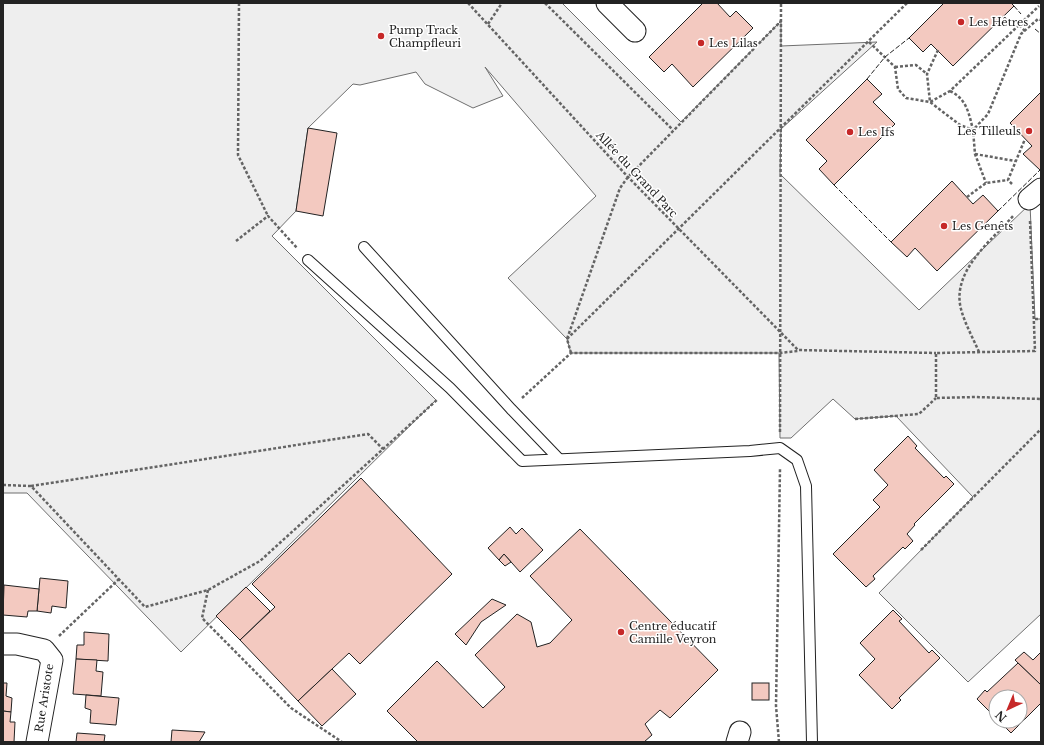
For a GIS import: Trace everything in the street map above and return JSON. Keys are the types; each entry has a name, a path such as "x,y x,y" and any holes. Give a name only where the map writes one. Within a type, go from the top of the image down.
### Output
{"street":[{"path":"607,3 635,31"},
{"name":"Rue Aristote","path":"3,644 17,644 44,650 52,660 37,742"}],"lane":[{"path":"364,247 510,409 558,459"},
{"path":"308,260 450,388 522,461 750,451 780,448 797,460 806,486 812,742"}],"path":[{"path":"239,3 238,155 268,216 308,260"},
{"name":"Allée du Grand Parc","path":"468,3 628,177 798,350"},
{"path":"488,24 502,3"},
{"path":"545,3 673,130"},
{"path":"778,742 776,706 780,448 779,330 781,3"},
{"path":"567,339 907,3"},
{"path":"930,102 950,91 1039,6"},
{"path":"973,130 988,114 1021,34 1038,19 1041,20"},
{"path":"571,353 567,339 620,188 628,177 673,130 781,21"},
{"path":"1019,25 1025,31"},
{"path":"869,42 895,67 898,88 906,98 930,102 960,125 973,130"},
{"path":"930,102 927,74 938,50"},
{"path":"895,67 916,65 927,74"},
{"path":"950,91 958,95 967,106 973,130 974,154 986,182"},
{"path":"1008,180 1025,139"},
{"path":"974,154 1015,161"},
{"path":"967,197 986,182 1008,180 1035,194"},
{"path":"510,409 571,353 779,353 798,350 936,353 1035,351 1035,194"},
{"path":"979,352 961,309 960,286 975,258 1035,194"},
{"path":"236,241 268,216"},
{"path":"1035,319 1041,319"},
{"path":"936,353 936,398"},
{"path":"31,486 145,607 208,590 260,561 450,388"},
{"path":"856,419 919,414 936,398 975,397 1041,399"},
{"path":"921,550 1041,429"},
{"path":"3,484 31,486 368,434 383,449"},
{"path":"44,650 118,579"},
{"path":"208,590 202,618 291,708 342,742"}],"shaded area":[{"path":"3,3 562,3 681,122 781,21 781,46 877,42 781,129 780,174 919,310 1030,204 1035,319 1041,319 1041,614 968,682 879,593 973,497 896,416 855,419 833,399 791,438 780,438 779,353 571,353 567,339 508,278 596,196 485,67 503,96 473,108 425,84 416,72 360,85 353,84 308,128 296,211 272,236 436,400 181,652 27,493 3,493"}],"building":[{"name":"Les Lilas","path":"703,3 717,3 730,17 736,11 753,28 693,87 672,64 664,72 649,57"},
{"name":"Les Hêtres","path":"944,3 1011,3 1014,6 953,66 931,44 923,52 909,38"},
{"name":"Les Ifs","path":"867,79 882,94 873,102 895,124 834,185 819,169 827,161 806,140"},
{"name":"Les Tilleuls","path":"1041,92 1040,170 1023,154 1032,146 1010,123"},
{"path":"308,128 337,133 323,216 296,211"},
{"name":"Les Genêts","path":"952,181 973,204 983,195 998,211 937,271 915,248 907,257 891,242"},
{"path":"908,436 917,446 915,448 944,478 946,476 954,484 914,524 915,525 907,534 913,541 905,549 903,547 873,576 875,579 866,587 833,554 880,507 873,500 888,485 874,470"},
{"path":"361,478 452,574 360,664 349,653 298,701 240,640 275,607 252,584"},
{"path":"510,527 516,534 522,528 543,550 520,572 504,554 499,560 488,548"},
{"name":"Centre éducatif Camille Veyron","path":"580,529 718,670 670,718 660,710 645,724 652,735 644,742 418,742 387,711 437,661 483,708 505,687 475,655 517,614 531,622 537,647 550,643 572,620 530,576"},
{"path":"504,554 511,562 505,566 499,560"},
{"path":"40,578 68,581 66,608 52,606 51,613 37,611"},
{"path":"4,585 39,589 37,611 28,611 27,617 3,615"},
{"path":"246,587 270,611 240,640 216,616"},
{"path":"492,599 506,605 481,622 466,645 455,634"},
{"path":"893,610 902,619 899,621 929,653 932,650 940,658 899,698 901,700 892,709 859,675 875,659 860,643"},
{"path":"84,632 109,634 108,661 76,659 77,645 84,645"},
{"path":"1024,652 1033,660 1041,652 1041,685 1015,660"},
{"path":"76,659 97,660 96,671 103,672 101,696 73,694"},
{"path":"1018,663 1041,685 1041,703 1028,716 1028,689 990,689"},
{"path":"332,669 356,694 322,726 298,701"},
{"path":"3,683 7,683 6,696 12,698 11,712 3,711"},
{"path":"752,683 769,683 769,700 752,700"},
{"path":"985,690 987,692 988,691 988,710 977,699"},
{"path":"86,695 119,698 116,725 90,723 91,710 85,708"},
{"path":"3,711 11,712 10,722 15,722 14,742 3,742"},
{"path":"1007,729 1015,729 1011,733"},
{"path":"172,730 205,732 199,742 171,742"},
{"path":"77,733 105,735 104,742 76,742"}],"fence":[{"path":"1014,6 1021,14"},
{"path":"1035,29 1041,34"},
{"path":"867,79 885,57 909,38"},
{"path":"998,211 1040,170"},
{"path":"834,185 891,242"}],"place":[{"name":"Les Hêtres","path":"961,22"},
{"name":"Pump Track Champfleuri","path":"381,36"},
{"name":"Les Lilas","path":"701,43"},
{"name":"Les Tilleuls","path":"1029,131"},
{"name":"Les Ifs","path":"850,132"},
{"name":"Les Genêts","path":"944,226"},
{"name":"Centre éducatif Camille Veyron","path":"621,632"}]}
